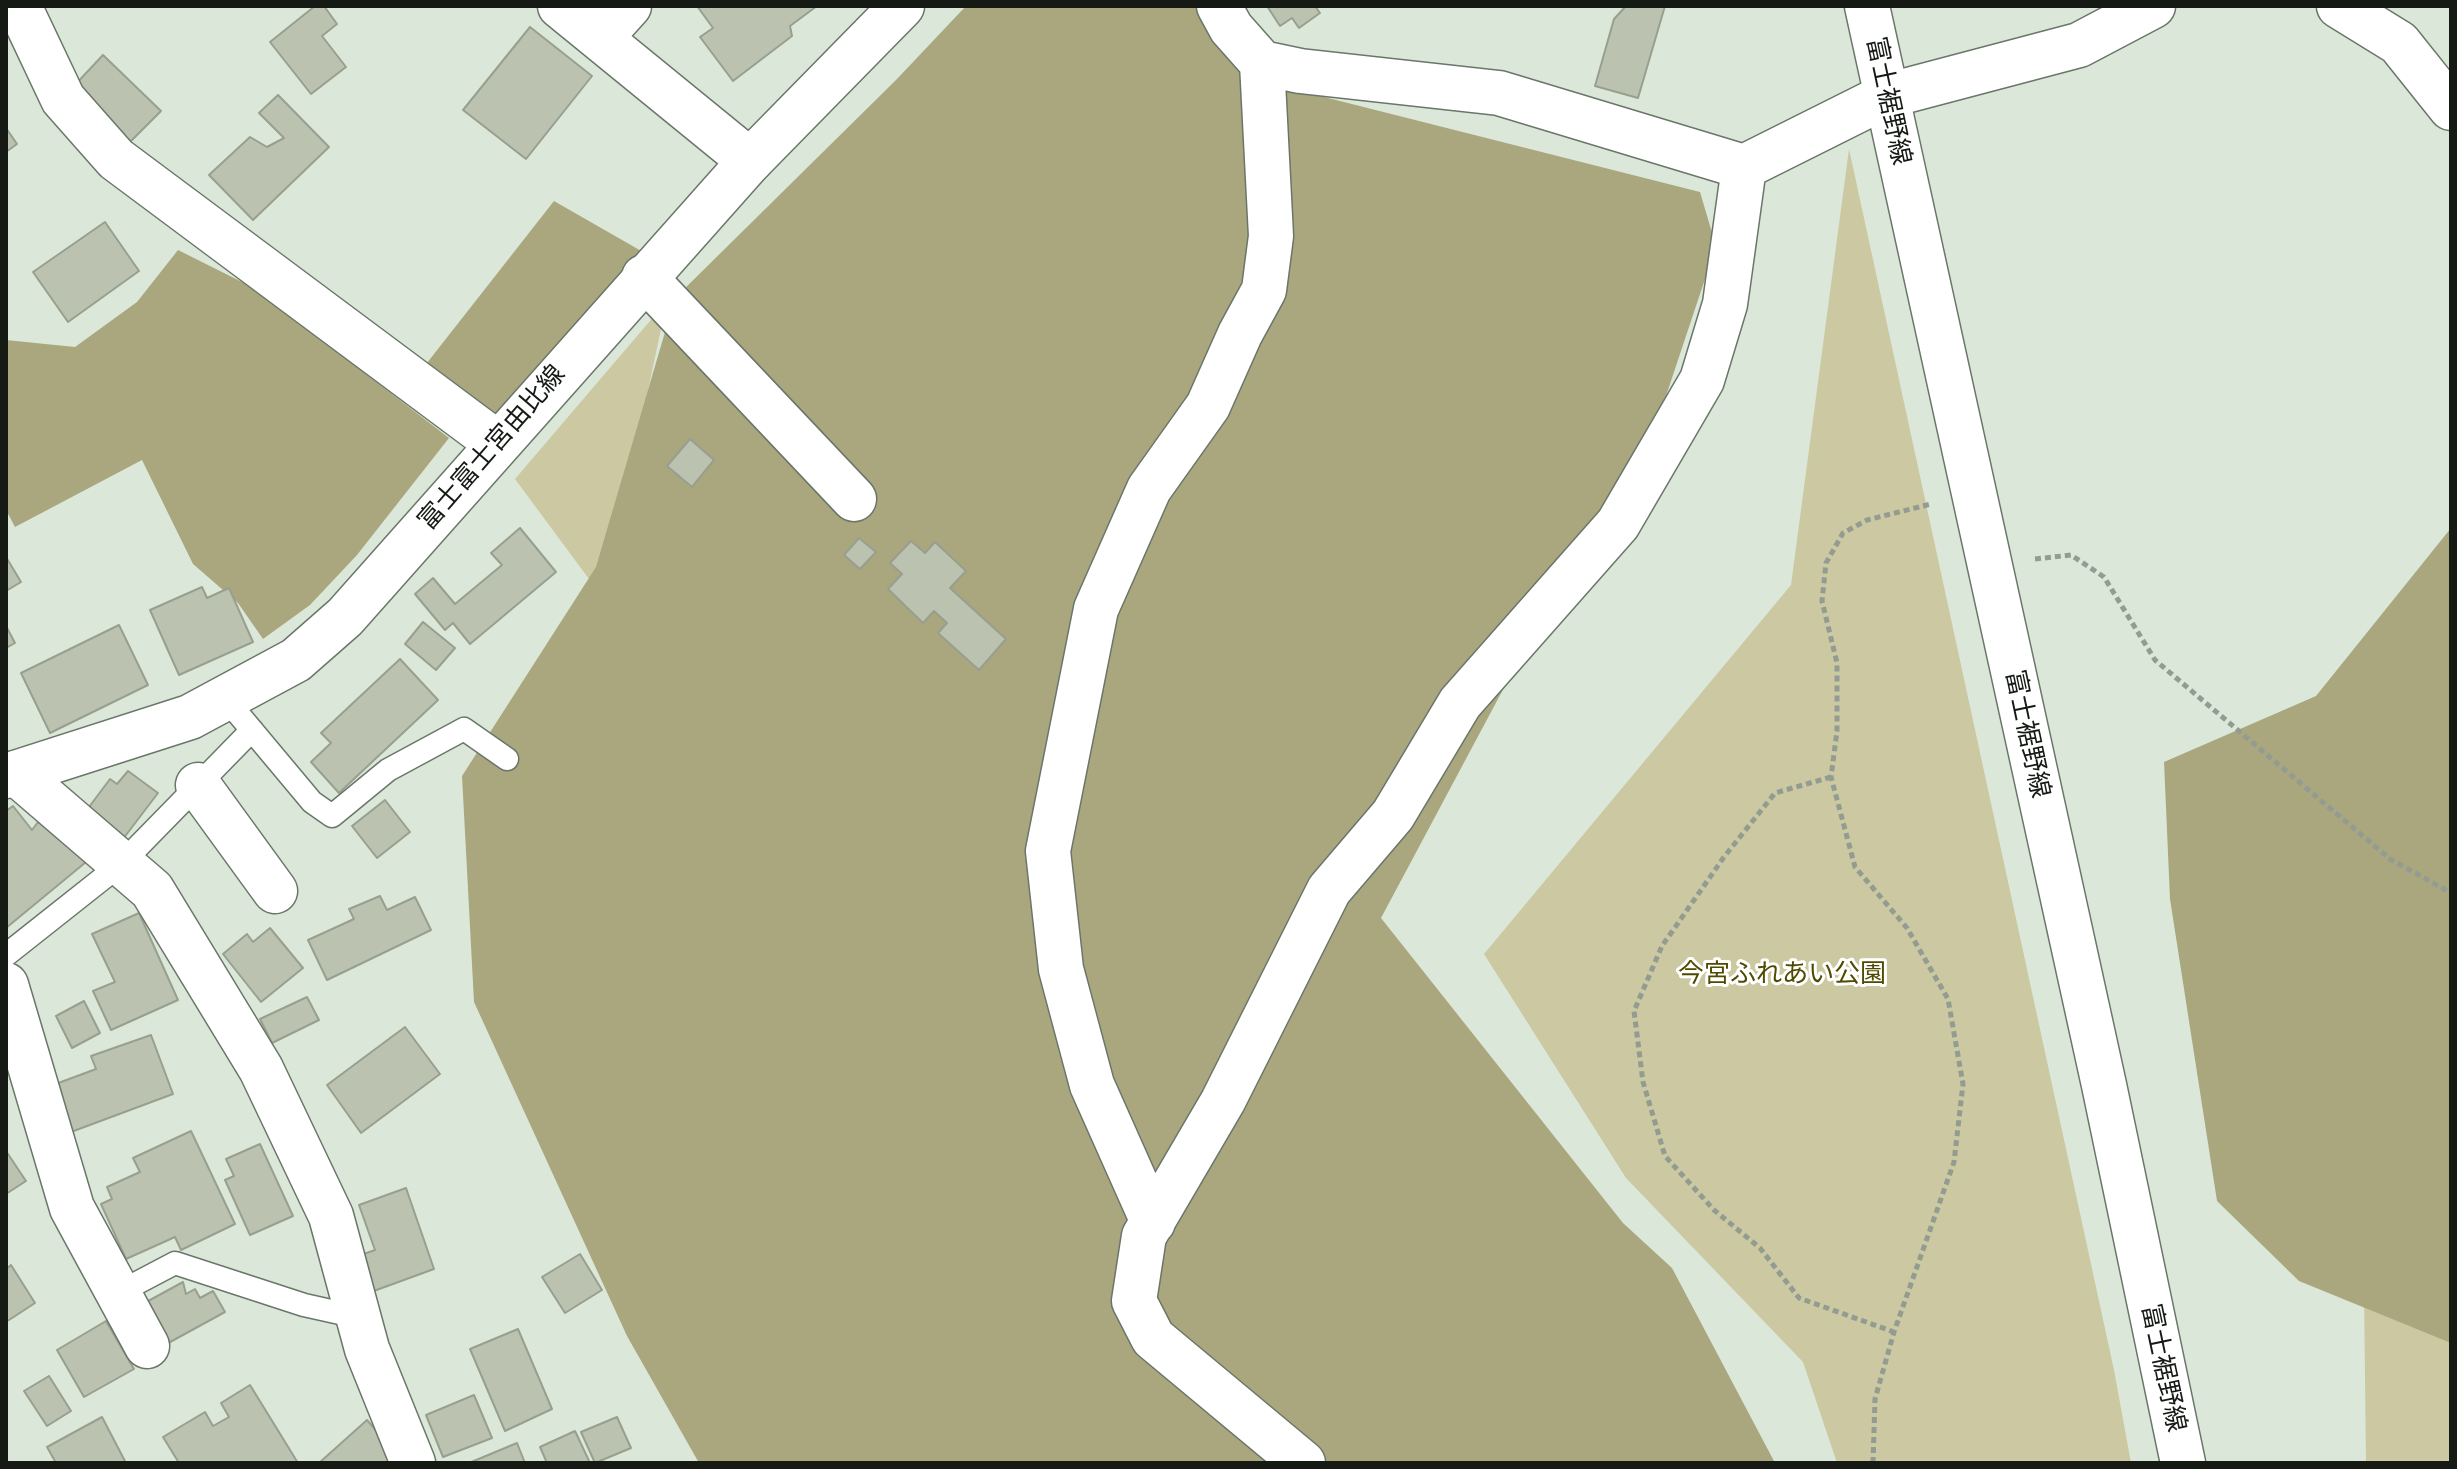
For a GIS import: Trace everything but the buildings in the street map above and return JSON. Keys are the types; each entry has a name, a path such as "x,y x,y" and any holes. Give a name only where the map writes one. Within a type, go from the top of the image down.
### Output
{"street":[{"path":"560,6 750,161"},
{"path":"600,38 629,6"},
{"name":"富士富士宮由比線","path":"11,775 190,717 238,714 345,617 644,277 750,161 902,6"},
{"path":"1219,6 1231,28 1262,63 1300,71 1499,93 1744,167 1886,96 2079,45 2153,6"},
{"name":"富士裾野線","path":"1867,6 2183,1463"},
{"path":"2339,6 2399,43 2451,108"},
{"path":"19,34 63,99 116,159 497,443"},
{"path":"1153,1222 1092,1085 1061,969 1048,851 1096,609 1149,489 1208,406 1240,334 1264,290 1271,236 1262,63"},
{"path":"1303,1463 1153,1338 1134,1301 1144,1236 1223,1101 1329,890 1393,815 1460,703 1618,524 1702,380 1725,304 1744,167"},
{"path":"644,277 854,499"},
{"path":"11,775 152,890 261,1069 331,1216 367,1349 413,1463"},
{"path":"198,785 275,891"},
{"path":"6,985 72,1208 147,1346"}],"lane":[{"path":"6,955 121,864 198,785 238,714 312,802 332,816 388,770 464,729 507,759"},
{"path":"118,1293 175,1263 304,1305 358,1317"}],"path":[{"path":"1873,1463 1875,1399 1894,1332 1954,1162 1963,1084 1948,999 1907,928 1855,867 1831,777 1837,731 1837,663 1822,601 1826,563 1843,533 1867,520 1975,493"},
{"path":"1990,564 2071,555 2104,577 2155,660 2390,859 2451,893"},
{"path":"1831,777 1775,793 1724,857 1662,946 1634,1011 1643,1082 1665,1156 1714,1210 1760,1248 1799,1298 1894,1332"}],"green space":[{"name":"今宮ふれあい公園","path":"1849,149 2114,1370 2131,1463 1837,1463 1803,1362 1626,1178 1484,954 1791,585"},
{"path":"667,301 615,545 589,579 515,479"},
{"path":"2364,1290 2451,1329 2451,1463 2366,1463"}],"shaded area":[{"path":"966,6 1195,6 1245,77 1700,192 1716,246 1659,417 1577,551 1381,918 1623,1223 1672,1268 1775,1463 699,1463 627,1336 474,1002 462,776 596,567 675,298 896,80"},
{"path":"554,201 643,252 490,421 423,368"},
{"path":"178,250 256,289 449,438 357,555 310,605 263,639 238,603 193,564 142,460 15,527 6,510 6,340 75,347 137,302"},
{"path":"2451,528 2451,1343 2299,1281 2217,1201 2170,899 2164,762 2316,696"}]}
